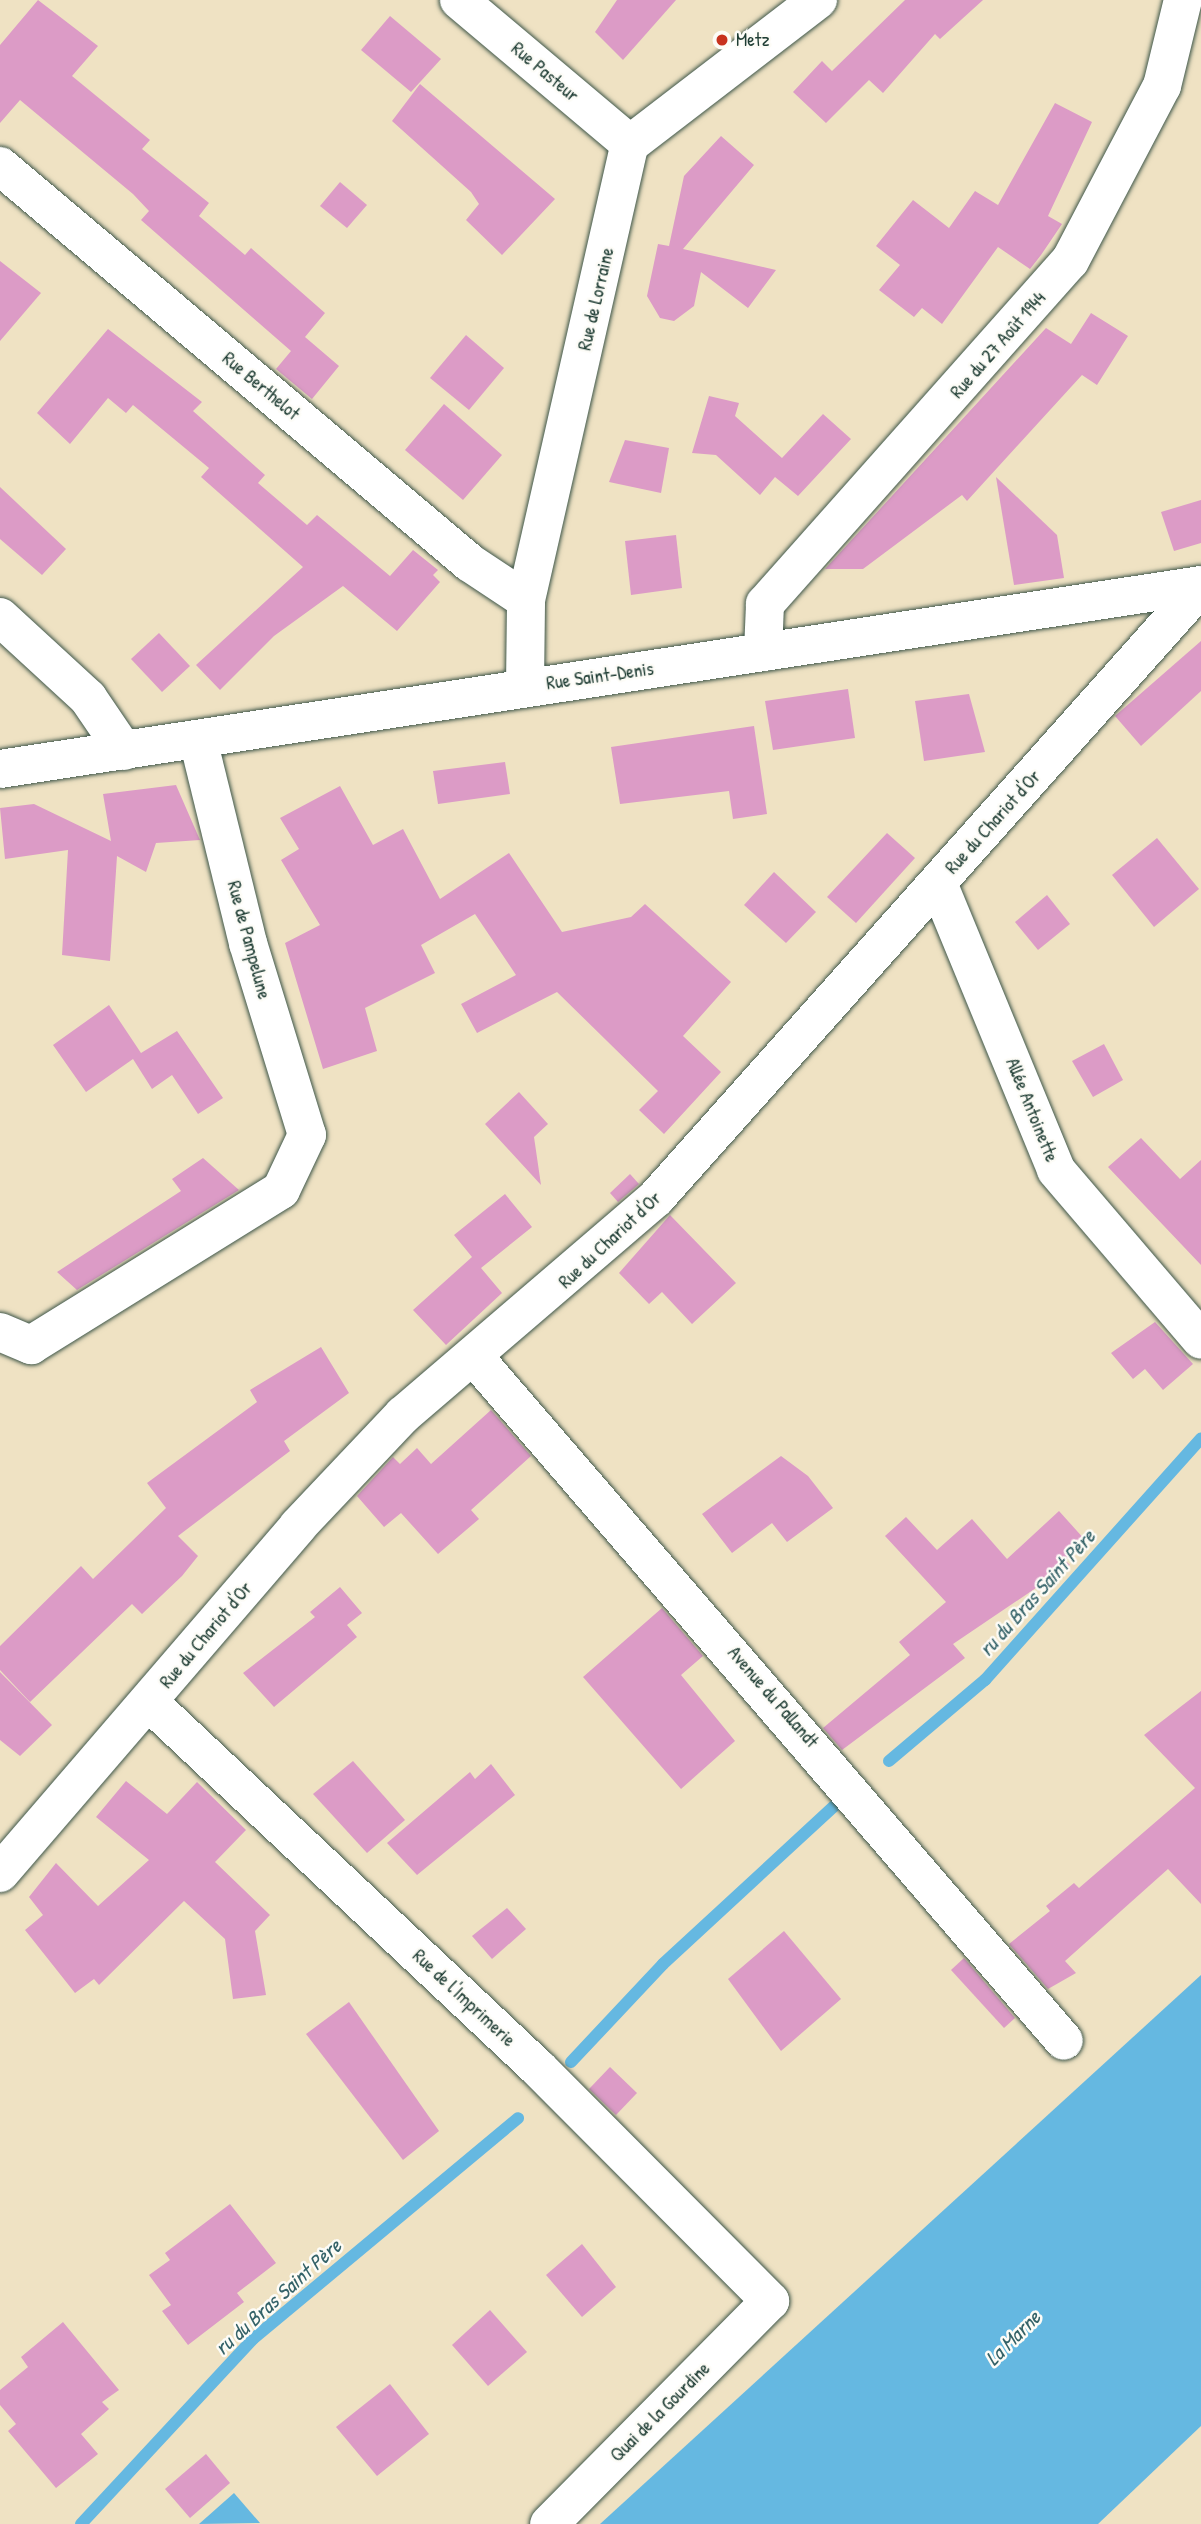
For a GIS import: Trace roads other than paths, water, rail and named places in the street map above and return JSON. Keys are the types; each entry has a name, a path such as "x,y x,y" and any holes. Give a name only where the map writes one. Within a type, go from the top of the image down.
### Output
{"street":[{"name":"Rue Pasteur","path":"459,0 630,144"},
{"path":"630,144 818,0"},
{"name":"Rue du 27 Août 1944","path":"763,652 765,604 1070,261 1162,86 1183,0"},
{"name":"Rue de Lorraine","path":"525,686 526,600 630,144"},
{"name":"Rue Berthelot","path":"0,166 470,563 526,600"},
{"name":"Rue Saint-Denis","path":"0,769 199,743 525,686 1201,586"},
{"name":"Rue du Chariot d'Or","path":"0,1873 150,1703 298,1526 403,1415 476,1359 656,1198 1201,586"},
{"path":"0,617 88,698 124,751"},
{"name":"Rue de Pampelune","path":"0,1332 31,1345 281,1190 307,1135 248,943 199,743"},
{"name":"Allée Antoinette","path":"938,883 1056,1170 1201,1340"},
{"name":"Avenue du Pallandt","path":"476,1359 1064,2041"},
{"name":"Rue de l'Imprimerie","path":"150,1703 538,2068 771,2301"},
{"name":"Quai de la Gourdine","path":"549,2524 771,2301"}],"water":[{"name":"La Marne","path":"1201,1975 1201,2426 1098,2524 600,2524"},
{"path":"234,2493 260,2523 199,2524"}],"waterway":[{"name":"ru du Bras Saint Père","path":"889,1761 985,1680 1201,1438"},
{"name":"ru du Bras Saint Père","path":"571,2062 663,1964 834,1806"},
{"name":"ru du Bras Saint Père","path":"81,2524 253,2339 518,2118"}],"place":[{"name":"Metz","path":"722,40"}]}
